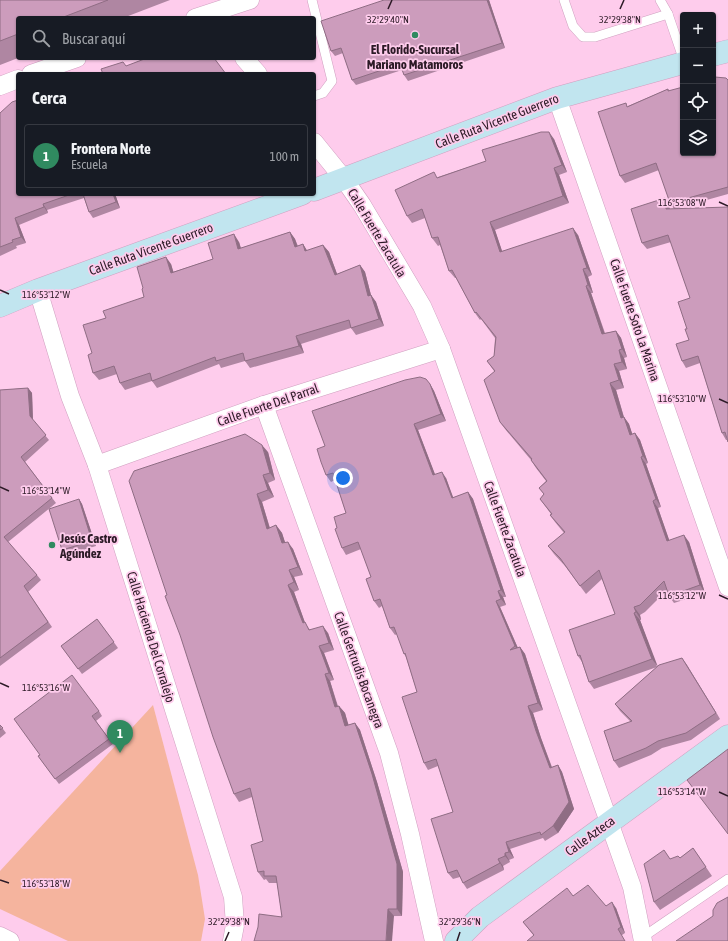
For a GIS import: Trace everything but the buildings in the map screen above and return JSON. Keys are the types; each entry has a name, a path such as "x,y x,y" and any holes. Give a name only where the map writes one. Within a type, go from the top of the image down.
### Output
{"main road":[{"path":"716,54 728,51"},
{"name":"Calle Ruta Vicente Guerrero","path":"316,189 557,98 680,64"},
{"name":"Calle Ruta Vicente Guerrero","path":"0,306 38,290 296,196"},
{"name":"Calle Azteca","path":"456,941 480,917 728,736"}],"street":[{"path":"204,12 250,0"},
{"path":"37,72 71,60"},
{"path":"246,60 256,72"},
{"path":"0,86 16,80"},
{"name":"Calle Fuerte Soto La Marina","path":"557,98 728,587"},
{"name":"Calle Fuerte Zacatula","path":"316,144 344,179 362,205 422,306 441,349 632,887 643,939"},
{"name":"Calle Hacienda Del Corralejo","path":"38,290 70,396 97,465 232,897 235,926 232,941"},
{"name":"Calle Fuerte Del Parral","path":"97,465 264,405 441,349"},
{"name":"Calle Gertrudis Bocanegra","path":"264,405 389,753 410,834 434,941"},
{"path":"0,936 10,941"}],"lane":[{"path":"312,0 332,80 324,93 316,95"},
{"path":"564,0 573,26 583,37 595,37 668,14"},
{"path":"660,0 668,14 680,49"},
{"path":"643,939 728,878"}],"shaded area":[{"path":"153,705 198,875 205,919 201,941 68,941 0,909 0,871"}],"place":[{"name":"El Florido-Sucursal Mariano Matamoros","path":"415,35"},
{"name":"Jesús Castro Agúndez","path":"52,545"},
{"name":"Frontera Norte","path":"120,753"}]}
